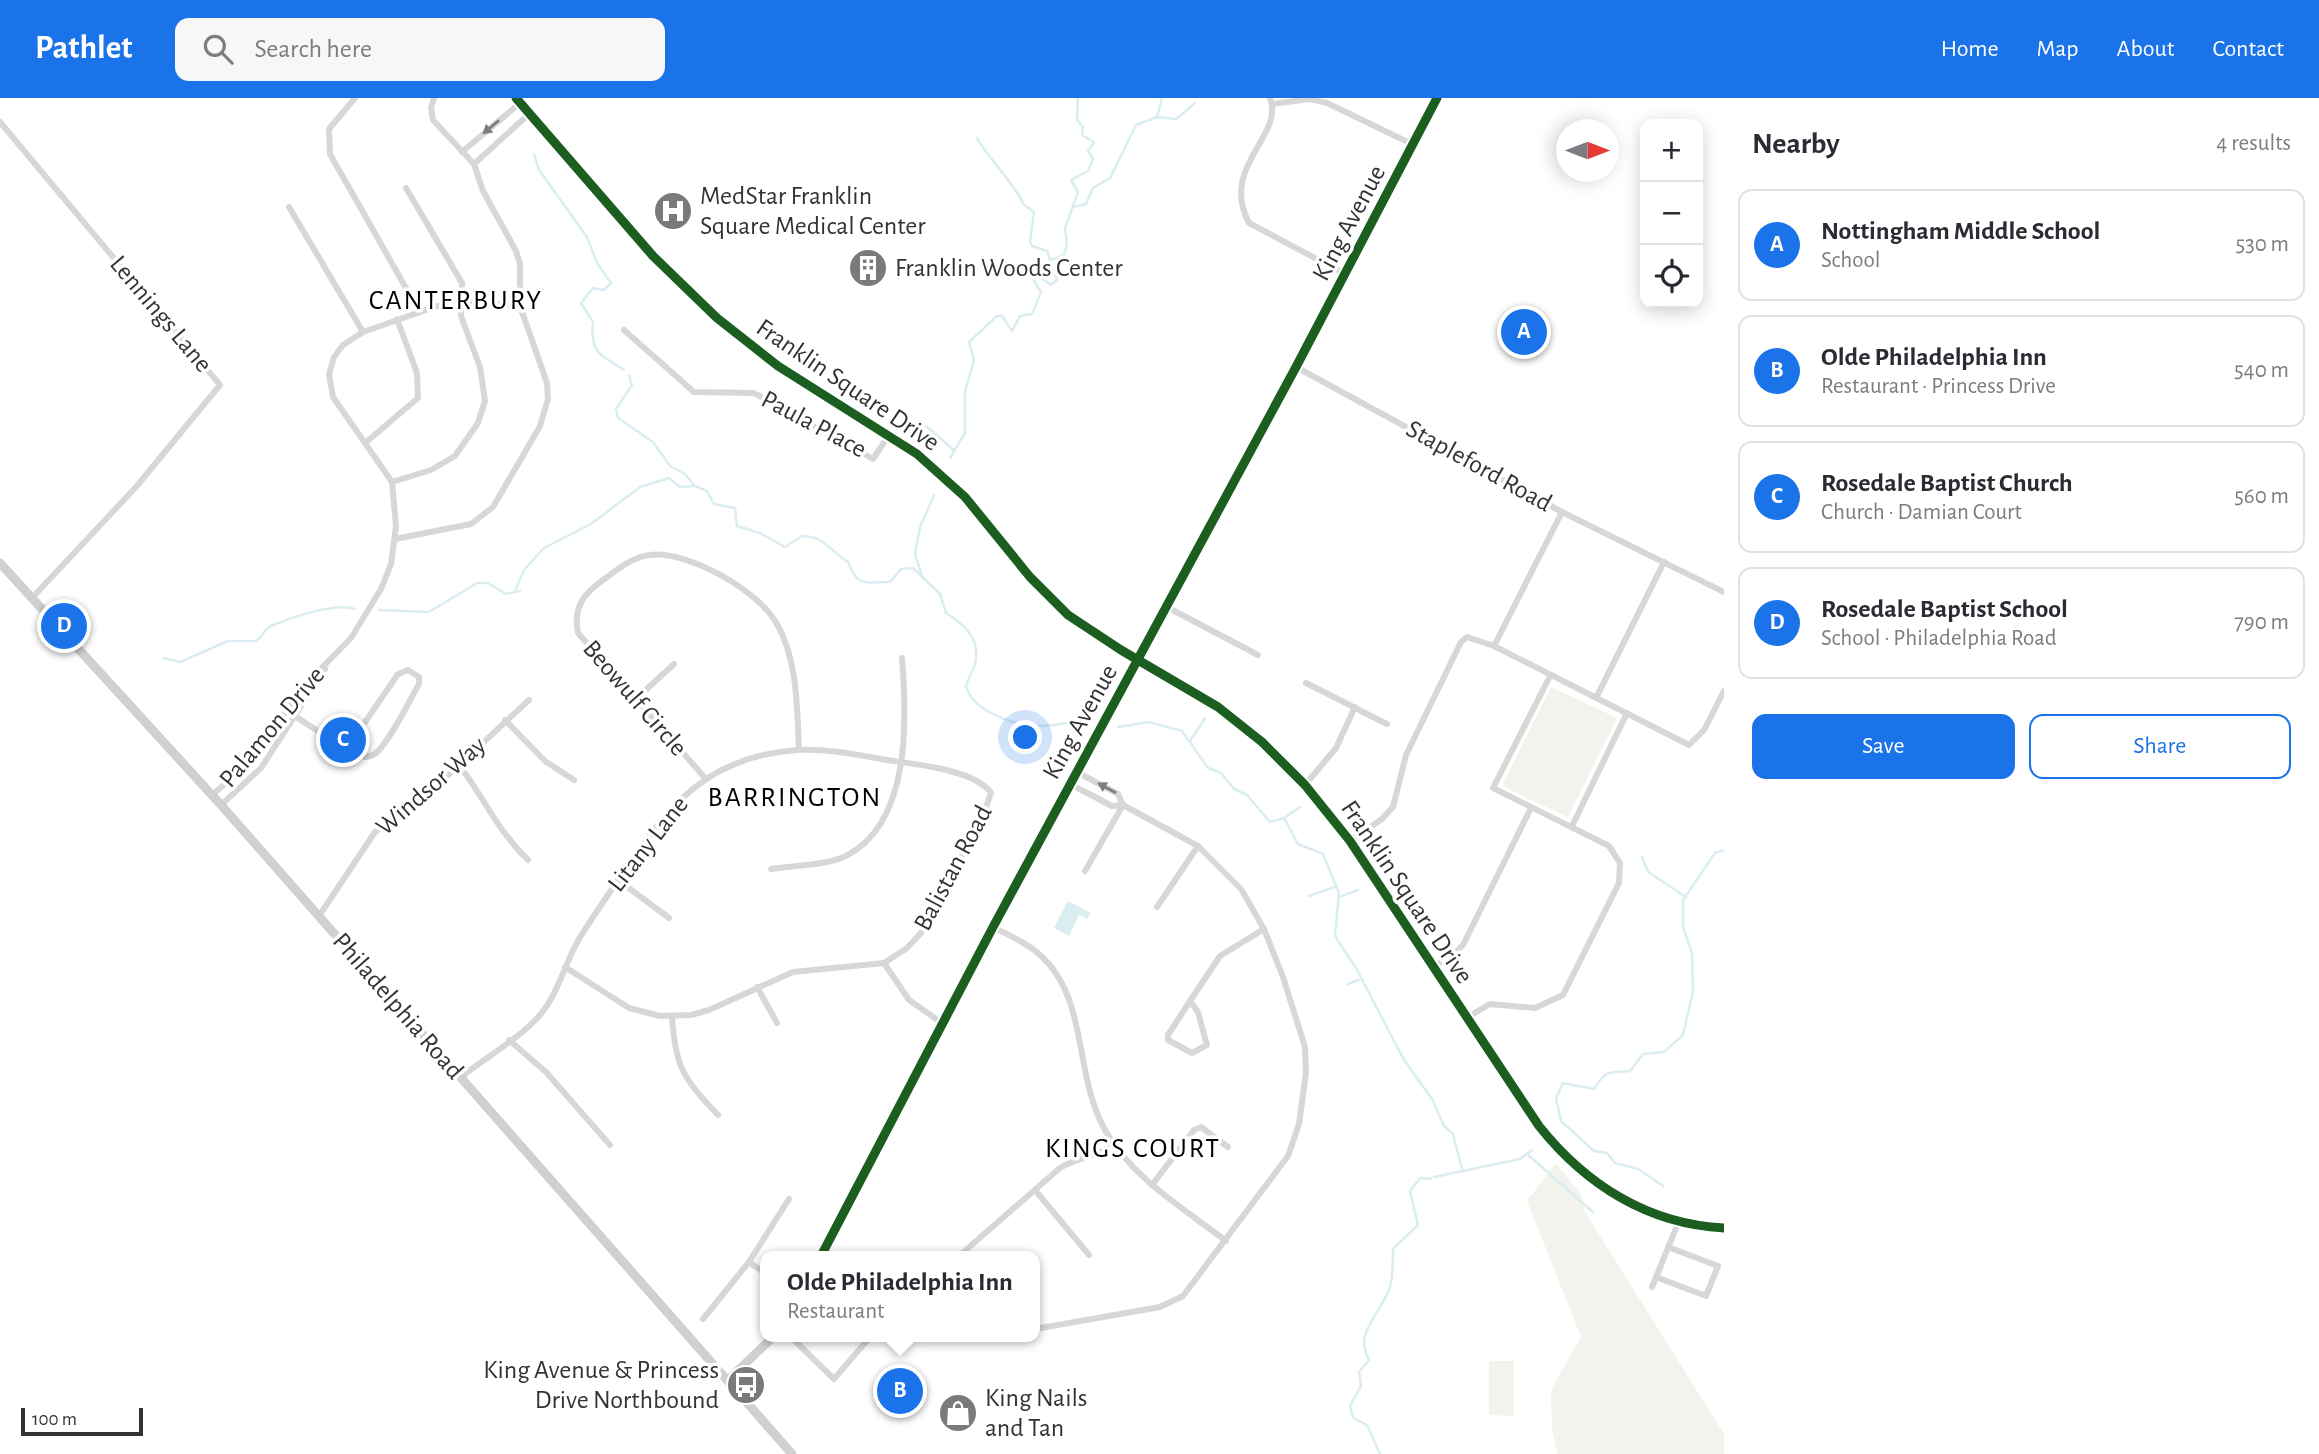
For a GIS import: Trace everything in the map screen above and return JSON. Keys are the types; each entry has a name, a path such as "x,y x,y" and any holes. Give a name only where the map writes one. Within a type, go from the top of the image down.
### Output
{"street":[{"path":"355,98 329,129 330,154 419,311"},
{"path":"395,539 458,527 479,518 500,497 532,442 547,407 548,390 520,306 520,264 516,251 483,191 474,164 433,120 430,108 434,98"},
{"name":"King Avenue","path":"824,1251 993,927 1296,367 1437,98"},
{"path":"1345,274 1249,223 1241,208 1238,195 1242,177 1269,122 1271,101 1310,99 1327,103 1414,145"},
{"path":"462,152 518,101"},
{"name":"Franklin Square Drive","path":"518,101 688,293 778,366 889,435 935,468 965,497 1049,597 1096,635 1187,687 1238,722 1305,785 1350,841 1539,1126 1571,1162 1616,1196 1650,1213 1724,1228"},
{"path":"474,164 529,114"},
{"name":"Lennings Lane","path":"0,122 220,385 136,487 32,598"},
{"path":"406,188 459,276 464,300 462,322 485,387 483,411 462,449 447,462 392,482 332,397 329,374 338,350 363,332 419,311 464,300 520,306"},
{"path":"289,206 363,332"},
{"path":"365,443 418,398 417,373 397,319"},
{"name":"Paula Place","path":"624,330 694,392 754,393 873,459 889,435"},
{"name":"Stapleford Road","path":"1296,367 1562,512 1724,592"},
{"name":"Palamon Drive","path":"212,795 245,767 307,683 351,638 381,589 391,564 395,539 392,482"},
{"path":"1494,646 1562,512"},
{"name":"Beowulf Circle","path":"705,778 578,633 577,610 589,589 626,564 647,555 679,557 741,588 768,610 777,624 791,663 799,750"},
{"path":"1596,698 1664,562"},
{"name":"Philadelphia Road","path":"0,563 221,805 792,1454"},
{"path":"1167,607 1258,655"},
{"path":"1350,841 1382,819 1393,807 1406,755 1461,642 1474,638 1494,646 1689,745 1704,730 1724,691"},
{"name":"Palamon Drive","path":"221,805 261,768 296,718 331,658"},
{"path":"771,869 827,862 856,850 873,832 885,812 902,762 906,706 902,658"},
{"path":"636,699 674,664"},
{"path":"287,710 360,756 377,752 419,684 419,677 408,670 398,674 348,747"},
{"path":"1466,1018 1490,1004 1535,1008 1560,998 1568,989 1611,903 1620,868 1609,846 1493,788 1550,676"},
{"path":"1306,683 1387,724"},
{"name":"Windsor Way","path":"319,916 375,832 459,765 505,720 529,701"},
{"path":"1305,785 1336,748 1355,707"},
{"path":"1572,826 1628,713"},
{"path":"505,720 545,761 574,780"},
{"name":"Litany Lane","path":"461,1077 543,1012 565,967 618,880 667,810 705,778 756,757 799,750 902,762 963,776 980,782 991,793"},
{"path":"459,765 482,795 499,830 528,860"},
{"path":"1077,772 1118,794 1123,805"},
{"path":"1040,1328 1168,1305 1195,1283 1288,1156 1299,1124 1306,1073 1303,1033 1264,929 1233,878 1198,846 1123,805 1112,806 1070,784"},
{"name":"Balistan Road","path":"565,967 629,1008 672,1016 709,1010 757,987 804,970 884,962 907,948 920,933 982,818 991,793"},
{"path":"1085,871 1123,805"},
{"path":"1432,967 1453,955 1463,945 1531,808"},
{"path":"1157,907 1198,846"},
{"path":"618,880 669,918"},
{"path":"993,927 1038,953 1061,981 1071,1002 1090,1096 1113,1143 1133,1168 1152,1185 1226,1241"},
{"path":"1191,1001 1198,1012 1207,1045 1192,1053 1168,1040 1168,1035 1220,956 1264,929"},
{"path":"884,962 909,1000 942,1023"},
{"path":"757,987 777,1023"},
{"path":"672,1016 678,1064 693,1087 718,1115"},
{"path":"509,1040 546,1072 610,1145"},
{"path":"1152,1185 1194,1130 1201,1127 1228,1147"},
{"path":"965,1251 1069,1162 1103,1152 1113,1143"},
{"path":"1035,1190 1089,1255"},
{"path":"703,1319 749,1262 789,1199"},
{"path":"1652,1287 1679,1221"},
{"path":"1656,1277 1706,1296 1718,1266 1668,1247"},
{"path":"749,1262 760,1270"},
{"path":"728,1380 768,1342"},
{"path":"796,1342 834,1379 866,1342"}],"shaded area":[{"path":"1551,687 1617,718 1568,817 1506,788 1503,784"},
{"path":"1068,901 1091,913 1087,919 1079,915 1069,936 1054,928"},
{"path":"1556,1163 1581,1194 1585,1212 1724,1434 1724,1454 1558,1454 1552,1430 1551,1390 1581,1337 1527,1201"},
{"path":"1489,1361 1514,1361 1514,1416 1489,1415"}],"waterway":[{"path":"1051,260 1064,255 1067,244 1065,228 1078,192 1071,180 1088,171 1093,159 1088,151 1094,142 1082,135 1083,127 1077,120 1078,98"},
{"path":"1157,117 1162,98"},
{"path":"1073,207 1086,204 1093,188 1110,178 1136,125 1157,117 1176,119 1195,103"},
{"path":"950,458 965,433 965,391 974,360 969,342 997,316 1002,316 1012,331 1020,316 1032,314 1041,292 1034,281 1036,274 1051,285 1057,280 1047,251 1032,246 1030,242 1034,212 1023,204 977,138"},
{"path":"534,154 539,170 587,237 597,263 611,283 604,290 593,288 581,303 593,322 593,341 598,352 624,370"},
{"path":"629,375 632,385 616,409 618,418 653,442 670,466 685,474 695,486"},
{"path":"916,425 926,426 955,451"},
{"path":"515,591 524,570 544,548 591,524 640,487 669,478 680,487 695,486 707,491 714,504 735,508 737,526 760,533 785,547 802,536 817,539 848,562 855,576 863,582 890,582 901,569 913,568 940,594 946,613 970,633 976,647 976,655 966,686 977,703 985,710 1007,720 1029,725 1045,726 1083,721"},
{"path":"923,579 915,554 920,527 934,495"},
{"path":"379,610 429,612 477,583 488,583 506,594 520,591"},
{"path":"164,658 180,662 228,641 256,641 269,627 301,615 325,609 355,609"},
{"path":"1190,741 1205,718"},
{"path":"1118,727 1149,722 1182,731 1208,768 1221,773 1234,789 1247,795 1270,822 1284,818 1300,807"},
{"path":"1284,818 1298,844 1323,854 1339,893 1335,936 1356,968 1404,1060 1432,1099 1444,1126 1453,1134 1462,1169"},
{"path":"1663,1186 1638,1169 1615,1163 1607,1153 1594,1151 1561,1121 1556,1098 1563,1083 1594,1089 1605,1075 1630,1071 1643,1054 1664,1052 1683,1035 1693,991 1692,953 1683,927 1683,900 1715,853 1724,850"},
{"path":"1642,857 1648,872 1686,897"},
{"path":"1309,896 1337,886"},
{"path":"1339,897 1358,890"},
{"path":"1348,984 1361,979"},
{"path":"1434,1177 1520,1159 1532,1150"},
{"path":"1527,1154 1593,1212"},
{"path":"1380,1454 1367,1425 1353,1418 1350,1406 1361,1386 1359,1372 1369,1360 1364,1340 1367,1330 1391,1283 1393,1249 1418,1225 1410,1191 1420,1178 1431,1179"}],"cycle path":[{"path":"516,98 653,256 717,318 778,366 917,454 965,497 1030,577 1068,615 1121,650 1218,707 1262,742 1305,785 1350,841 1539,1126 1577,1166 1598,1183 1644,1210 1696,1225 1724,1228"},
{"path":"824,1251 993,927 1296,367 1437,98"}],"place":[{"name":"MedStar Franklin Square Medical Center","path":"673,211"},
{"name":"Franklin Woods Center","path":"868,268"},
{"name":"Nottingham Middle School","path":"1524,332"},
{"name":"Rosedale Baptist School","path":"64,626"},
{"name":"Rosedale Baptist Church","path":"343,740"},
{"name":"King Avenue & Princess Drive Northbound","path":"746,1385"},
{"name":"Olde Philadelphia Inn","path":"900,1391"},
{"name":"King Nails and Tan","path":"958,1413"}],"district":[{"name":"CANTERBURY","path":"456,301"},
{"name":"BARRINGTON","path":"795,798"},
{"name":"KINGS COURT","path":"1133,1149"}]}
